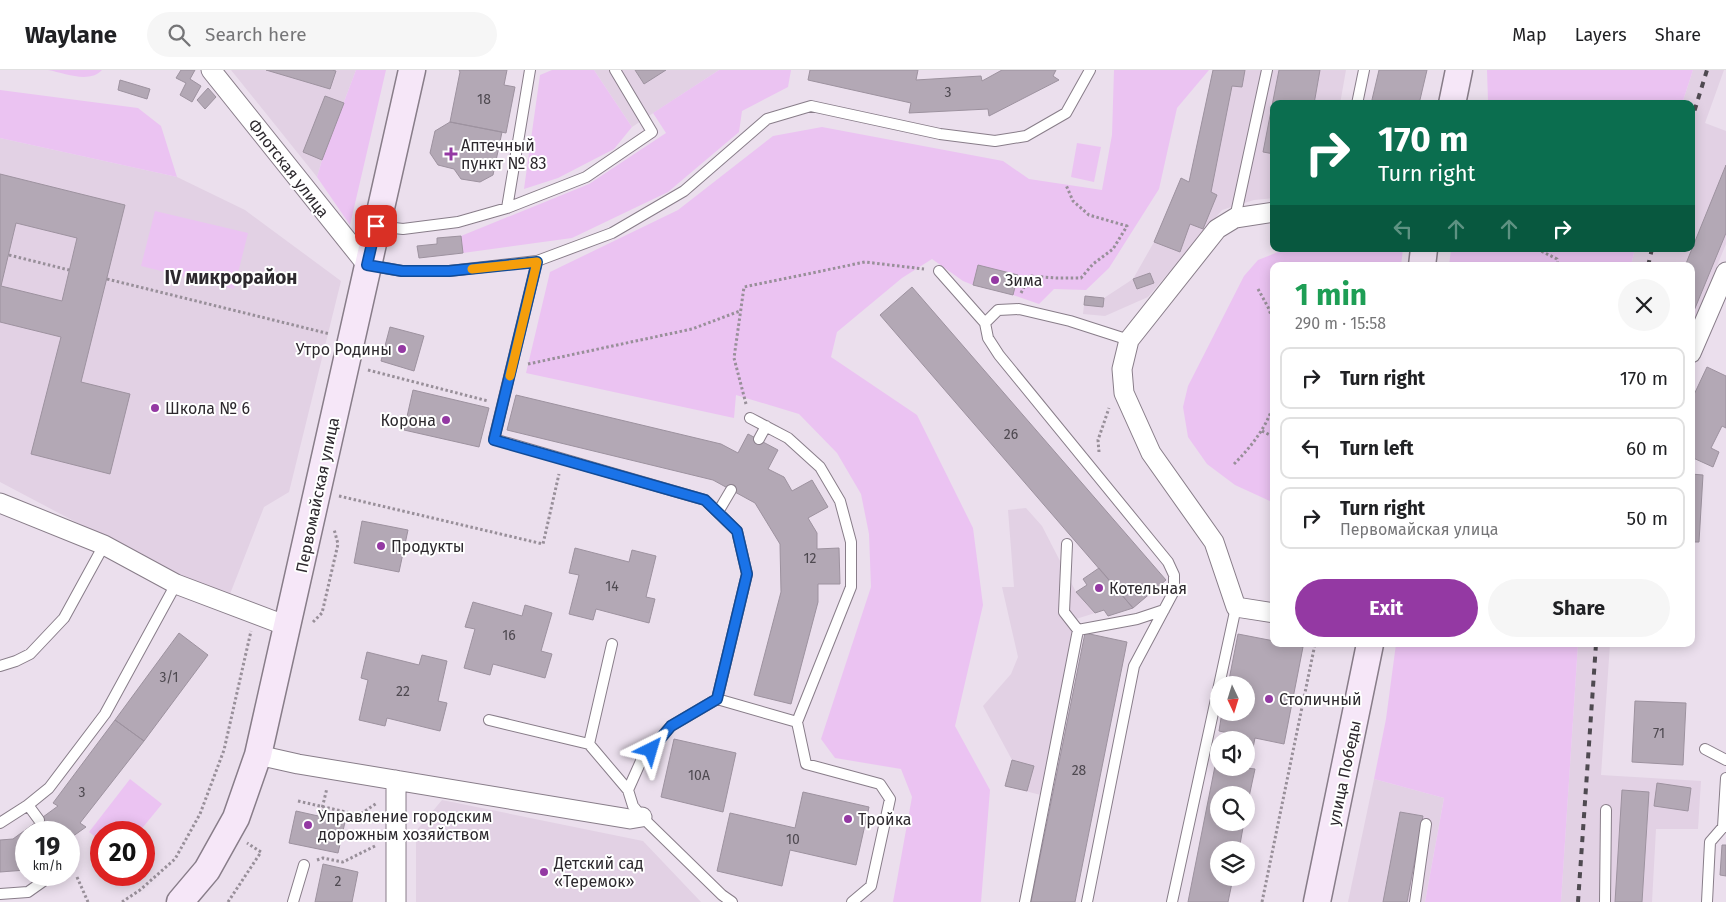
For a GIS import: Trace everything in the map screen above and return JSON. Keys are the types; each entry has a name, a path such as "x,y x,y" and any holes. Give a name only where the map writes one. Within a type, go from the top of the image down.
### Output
{"street":[{"name":"Флотская улица","path":"211,70 367,265"},
{"name":"Первомайская улица","path":"180,902 207,870 236,818 300,625 351,340 412,70"},
{"path":"1453,100 1459,70"},
{"path":"1270,213 1235,218 1217,229 1129,340 1122,369 1124,393 1151,453 1214,542 1236,607 1270,612"},
{"path":"1695,344 1726,272"},
{"path":"0,503 104,545 176,584 254,613 300,625"},
{"name":"улица Победы","path":"1317,902 1369,647"},
{"path":"258,755 630,819 642,817"},
{"path":"396,780 396,902"}],"lane":[{"path":"507,208 530,70"},
{"path":"376,226 403,230 458,222 507,208 586,176 652,132 615,70"},
{"path":"367,265 402,271 449,271 537,262 612,233 684,191 766,119 811,106 940,134 995,141 1026,136 1066,113 1090,70"},
{"path":"1235,218 1267,70"},
{"path":"1358,100 1364,70"},
{"path":"537,262 494,440 705,500 737,531 747,574 717,699 671,726 641,761 628,790"},
{"path":"939,271 985,323 988,338 999,355 1168,562 1174,575 1174,591 1134,666 1087,902"},
{"path":"985,323 998,310 1018,309 1070,321 1129,340"},
{"path":"750,418 788,438 820,467 840,501 851,542 851,587 798,722 806,764 880,784 890,799 871,886 852,902"},
{"path":"759,439 766,426"},
{"path":"718,512 731,490"},
{"path":"1024,902 1078,630 1064,612 1067,544"},
{"path":"0,666 30,654 64,618 104,545"},
{"path":"0,823 28,805 49,788 105,714 176,584"},
{"path":"1172,902 1236,607"},
{"path":"1078,630 1137,618 1164,610"},
{"path":"589,744 612,644"},
{"path":"717,699 798,722"},
{"path":"489,720 589,744 628,790 633,806 642,817 722,895 732,902"},
{"path":"1705,749 1726,760"},
{"path":"1707,902 1710,842 1724,827 1726,778"},
{"path":"28,805 39,820"},
{"path":"1605,902 1606,810"},
{"path":"1415,902 1426,824"},
{"path":"293,902 304,865"},
{"path":"0,894 28,892 36,886"}],"path":[{"path":"1018,309 1019,297 1030,276 1081,278 1093,264 1113,249 1127,226 1089,215 1073,200 1066,185"},
{"path":"1542,252 1557,262"},
{"path":"8,255 69,270"},
{"path":"743,396 734,358 744,287 865,262 939,271"},
{"path":"107,279 351,340"},
{"path":"1258,289 1270,312"},
{"path":"511,368 692,329 740,311"},
{"path":"366,370 492,402"},
{"path":"1102,481 1098,440 1110,404"},
{"path":"1234,464 1249,449 1262,431 1270,413"},
{"path":"1262,431 1270,435"},
{"path":"336,505 338,496 543,544 556,484"},
{"path":"300,625 322,613 338,544 332,522"},
{"path":"122,902 140,890 175,859 200,814 224,750 254,613"},
{"path":"1262,902 1314,647"},
{"path":"320,817 328,787"},
{"path":"298,802 359,815 378,803"},
{"path":"304,865 323,858 343,862 390,839 396,839"},
{"path":"228,902 261,852 246,842"},
{"path":"84,893 88,902"}],"shaded area":[{"path":"48,70 102,70 97,74 84,77"},
{"path":"231,70 356,70 317,177"},
{"path":"356,70 386,70 350,225 317,177"},
{"path":"552,70 594,70 632,127 614,149 558,178 524,189 540,75"},
{"path":"594,70 719,70 632,127"},
{"path":"719,70 791,70 788,87 742,111 739,132 668,192 572,238 463,253 461,236 589,184 666,133 653,113"},
{"path":"1114,70 1209,70 1177,108 1159,189 1109,268 1086,290 1054,289 1039,304 1013,295 1018,275 978,265 973,285 963,281 932,259 902,278 837,332 831,357 917,415 973,528 983,605 955,726 990,790 981,902 893,902 912,797 901,769 835,758 821,739 871,587 869,534 861,494 837,453 799,414 736,395 734,418 526,373 550,272 678,210 773,136 822,127 1003,161 1029,179 1102,190 1112,135"},
{"path":"1213,70 1346,70 1341,100 1270,100 1270,198 1254,200 1222,210 1148,297 1105,316 1083,314 1085,296 1104,298 1133,279 1154,242 1181,178 1189,182"},
{"path":"1487,70 1693,70 1683,100 1488,100"},
{"path":"1693,70 1724,70 1705,123 1726,131 1726,244 1695,319 1695,262 1632,262 1634,252 1695,252 1695,100 1683,100"},
{"path":"0,90 138,108 161,126 177,177 0,138"},
{"name":"Школа № 6","path":"0,138 177,177 245,210 341,281 289,492 264,507 230,594 180,577 0,482"},
{"path":"1077,143 1101,147 1094,182 1071,177"},
{"path":"155,211 248,233 234,289 141,266"},
{"path":"1278,252 1403,252 1401,262 1270,262 1270,501 1235,485 1207,464 1188,437 1183,407 1188,386 1244,276 1258,260"},
{"path":"1451,252 1634,252 1632,262 1449,262"},
{"path":"1026,508 1042,526 1076,592 1095,613 1076,619 1041,795 1005,786 1012,760 983,706 1011,674 1018,657 1002,587 1014,587 1008,510"},
{"path":"1396,647 1578,647 1561,902 1425,902 1444,798 1374,779 1386,719"},
{"path":"1578,647 1610,647 1601,775 1701,781 1698,829 1656,829 1652,902 1561,902"},
{"path":"130,779 162,804 148,821 98,821"},
{"path":"1374,779 1444,798 1425,902 1348,902"},
{"name":"Детский сад «Теремок»","path":"442,800 643,841 701,902 416,902 416,831"}],"building":[{"path":"181,70 195,70 190,79 201,86 192,102 180,95 186,83 176,78"},
{"path":"266,70 332,70 336,71 330,89"},
{"path":"459,70 507,70 504,85 515,87 506,133 450,122"},
{"path":"635,70 666,70 644,84"},
{"path":"810,70 918,70 916,80 981,76 982,81 1002,70 1056,70 1053,76 1059,80 989,116 988,109 909,113 911,103 808,80"},
{"path":"1213,70 1245,70 1242,87 1232,86 1211,192 1217,195 1203,229 1190,224 1180,252 1154,242 1181,178 1189,182"},
{"path":"1279,70 1320,70 1315,100 1273,100"},
{"path":"1379,70 1427,70 1420,100 1372,100"},
{"path":"120,80 150,89 147,99 118,90"},
{"path":"208,88 216,97 205,109 197,100"},
{"path":"325,96 344,103 322,160 303,152"},
{"path":"1270,116 1270,153 1263,152"},
{"path":"450,122 502,132 493,175 480,182 461,179 454,169 438,165 430,153 435,131"},
{"path":"1726,165 1726,233 1695,308 1695,262 1687,262 1691,252 1695,252 1695,241"},
{"path":"0,174 125,205 81,382 130,394 110,474 31,454 61,337 0,322","holes":["16,223 77,238 62,301 1,286"]},
{"path":"461,236 463,253 419,258 417,246 437,244 437,238"},
{"name":"Зима","path":"978,265 1018,275 1013,295 973,285"},
{"path":"1150,273 1154,283 1137,289 1133,279"},
{"path":"912,287 1166,580 1133,608 880,315"},
{"path":"1085,296 1104,298 1103,307 1084,305"},
{"name":"Утро Родины","path":"390,327 424,336 414,371 381,361"},
{"path":"1707,367 1726,376 1726,428 1722,426 1711,448 1719,452 1713,467 1695,459 1695,392"},
{"name":"Корона","path":"413,390 489,408 479,447 404,430"},
{"path":"516,395 721,444 738,453 748,434 778,450 768,469 784,477 792,491 812,480 828,507 808,518 817,533 817,549 839,548 840,584 818,584 818,602 791,704 754,695 781,592 780,544 755,503 713,480 507,430"},
{"path":"1695,474 1703,475 1699,542 1695,542"},
{"name":"Продукты","path":"362,521 408,530 399,572 354,563"},
{"path":"575,548 629,562 632,550 656,556 646,597 655,599 649,623 596,609 593,620 569,614 579,575 569,573"},
{"name":"Котельная","path":"1099,568 1133,608 1108,616 1104,610 1095,613 1076,592 1087,585 1083,579"},
{"path":"473,602 522,616 525,605 552,613 541,651 552,654 545,678 493,664 490,675 464,668 475,629 465,627"},
{"path":"179,633 208,655 144,741 115,720"},
{"path":"1085,633 1127,642 1075,902 1031,902"},
{"name":"Столичный","path":"1238,634 1270,640 1270,647 1303,647 1284,744 1255,738 1255,731 1219,731 1221,721 1255,721 1255,676 1230,676"},
{"path":"367,652 419,665 422,655 447,661 438,701 447,703 440,731 387,718 385,726 359,720 368,680 361,678"},
{"path":"1635,701 1686,703 1683,765 1632,762"},
{"path":"115,720 144,741 80,823 80,821 38,821 58,806 53,803"},
{"path":"674,739 736,753 723,812 661,797"},
{"path":"1012,760 1034,766 1027,791 1005,786"},
{"path":"1213,776 1254,776 1251,786 1211,786"},
{"path":"1657,783 1691,788 1688,811 1654,806"},
{"path":"1622,790 1649,792 1642,902 1615,902"},
{"path":"1210,791 1210,831 1242,831 1241,841 1210,841 1210,886 1231,886 1228,902 1188,902"},
{"path":"803,792 869,807 856,865 790,850 782,886 717,871 730,813 795,828"},
{"path":"296,811 345,822 338,853 289,843"},
{"path":"1400,812 1423,816 1407,902 1383,902"},
{"path":"80,823 86,827 80,831"},
{"path":"15,838 15,871 0,872 0,840"},
{"path":"1722,845 1726,845 1726,876 1720,875"},
{"path":"323,864 358,872 352,902 315,902"}],"railway":[{"path":"1695,109 1707,70"},
{"path":"1649,262 1651,252"},
{"path":"1578,902 1596,647"}],"slow traffic":[{"path":"472,269 537,262 510,376"}],"place":[{"name":"Аптечный пункт № 83","path":"451,154"},
{"name":"Зима","path":"995,280"},
{"name":"Утро Родины","path":"402,349"},
{"name":"Школа № 6","path":"155,408"},
{"name":"Корона","path":"446,420"},
{"name":"Продукты","path":"381,546"},
{"name":"Котельная","path":"1099,588"},
{"name":"Столичный","path":"1269,699"},
{"name":"Тройка","path":"848,819"},
{"name":"Управление городским дорожным хозяйством","path":"308,825"},
{"name":"Детский сад «Теремок»","path":"544,872"}],"district":[{"name":"IV микрорайон","path":"231,277"}],"route":[{"path":"376,226 367,265 402,271 449,271 537,262 494,440 705,500 737,531 747,574 717,699 671,726 651,750"}]}
